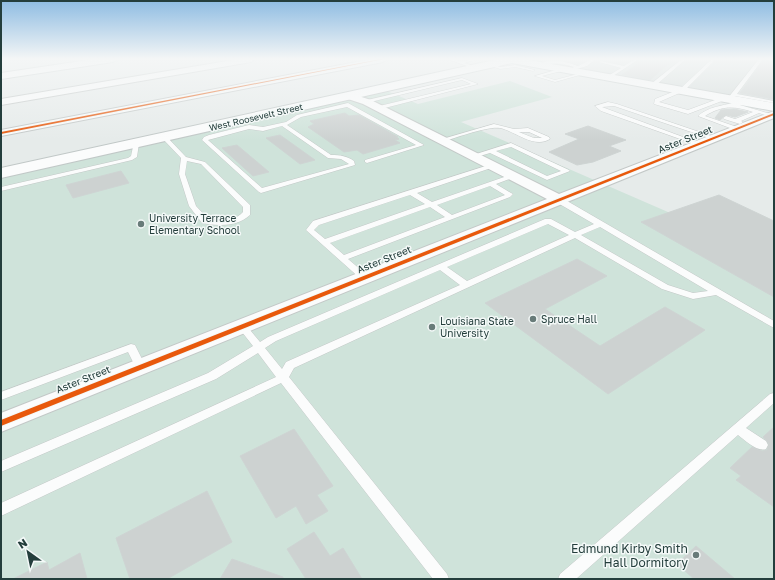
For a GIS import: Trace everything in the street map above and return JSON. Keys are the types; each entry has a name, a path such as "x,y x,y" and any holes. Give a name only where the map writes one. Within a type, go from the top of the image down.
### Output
{"main road":[{"name":"West Roosevelt Street","path":"1,174 164,137 365,101 409,86"},
{"path":"659,86 737,99 771,108"}],"street":[{"path":"1,102 94,86"},
{"path":"1,133 243,86"},
{"path":"365,101 559,200"},
{"name":"Aster Street","path":"1,422 243,327 706,141 737,123 771,108"}],"lane":[{"path":"282,124 330,157 340,156 352,162 352,165 261,191 205,140 211,136 249,127 263,129 282,124 288,123 299,116 431,86"},
{"path":"365,101 463,86"},
{"path":"685,86 682,90 657,100 656,103 688,112 737,99"},
{"path":"737,123 701,116 737,99 745,86"},
{"path":"365,101 421,145 367,161"},
{"path":"608,104 615,105 706,141 603,110 598,106 608,104"},
{"path":"707,112 716,115"},
{"path":"442,140 494,126 501,126 514,132"},
{"path":"164,137 184,158 203,164 247,207 247,213 242,218 231,222 216,224 205,221 193,206 182,174 184,158"},
{"path":"1,189 130,159 134,157 136,143"},
{"path":"473,156 490,151 511,145 567,170 547,178 490,151"},
{"path":"365,278 310,230 312,227 316,224 492,166"},
{"path":"325,242 513,176"},
{"path":"343,258 508,196 509,194 491,184"},
{"path":"411,192 452,218"},
{"path":"559,200 774,325"},
{"path":"1,467 212,376 272,339 548,221 665,287 693,296 718,292"},
{"path":"1,510 283,378 290,366 600,224"},
{"path":"441,267 466,285"},
{"path":"243,327 442,579"},
{"path":"1,396 131,347 141,367"},
{"path":"565,579 738,430 774,397"},
{"path":"738,430 762,445"}],"shaded area":[{"path":"678,86 774,86 774,103"}],"green space":[{"name":"Louisiana State University","path":"490,86 523,86 552,97 461,122 774,258 774,579 1,579 1,173 382,89 418,104"}],"building":[{"path":"745,86 774,86 774,99 740,93"},
{"path":"734,109 748,112 735,117 726,115 720,120 715,118 721,110"},
{"path":"345,113 349,116 359,115 398,137 396,137 399,139 395,140 400,143 363,154 357,150 344,152 308,127 314,124 310,121"},
{"path":"588,126 626,140 609,146 621,151 593,162 577,165 549,152 579,139 565,134"},
{"path":"280,135 315,160 300,164 266,138"},
{"path":"237,145 269,172 253,176 222,148"},
{"path":"121,171 129,183 73,198 66,185"},
{"path":"719,195 774,221 774,297 641,222"},
{"name":"Spruce Hall","path":"577,259 607,276 545,309 600,346 665,307 705,330 608,394 485,303"},
{"path":"774,427 774,507 736,480 741,476 730,468 752,447 762,451 767,450 769,444 763,437"},
{"path":"294,429 333,486 317,495 328,511 306,524 296,506 276,518 240,456"},
{"path":"207,491 232,542 167,579 130,579 116,538"},
{"path":"314,532 330,556 343,548 362,579 306,579 287,549"},
{"name":"Edmund Kirby Smith Hall Dormitory","path":"696,546 735,579 694,579 677,564"},
{"path":"80,553 87,579 13,579 47,562 49,570"},
{"path":"232,559 283,577 283,579 220,579"}],"cycle path":[{"path":"1,133 243,86"},
{"path":"1,423 774,114"}],"place":[{"name":"University Terrace Elementary School","path":"141,224"},
{"name":"Spruce Hall","path":"533,319"},
{"name":"Louisiana State University","path":"432,327"},
{"name":"Edmund Kirby Smith Hall Dormitory","path":"696,555"}]}
